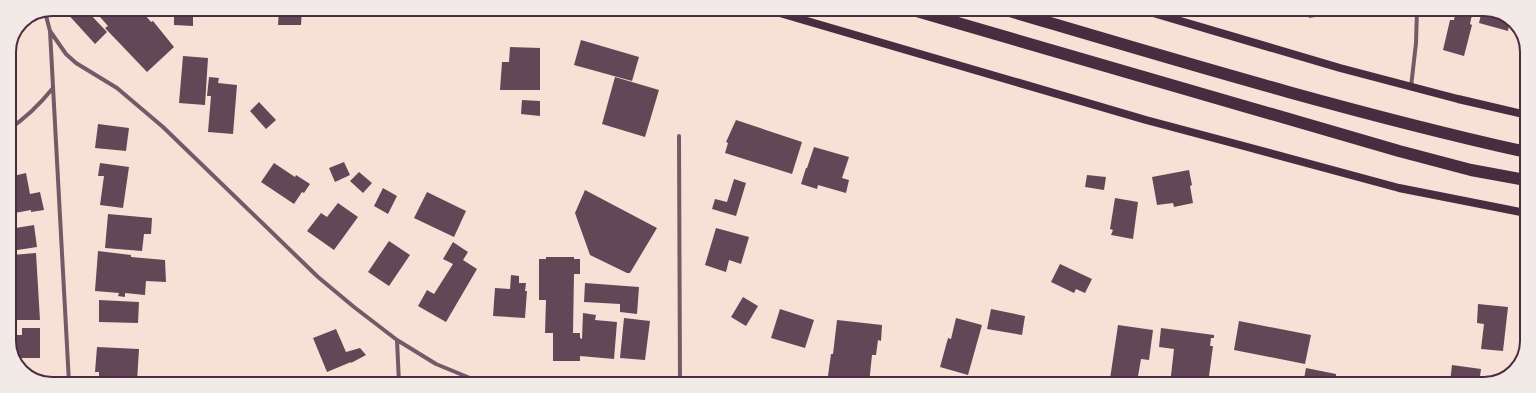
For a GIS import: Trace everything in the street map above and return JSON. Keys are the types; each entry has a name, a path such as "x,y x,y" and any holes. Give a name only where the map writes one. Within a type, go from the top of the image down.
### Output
{"highway":[{"path":"933,16 1399,151 1471,170 1520,179"},
{"path":"1026,16 1298,96 1445,134 1520,151"}],"main road":[{"path":"790,16 1146,120 1399,188 1520,212"},
{"path":"1163,16 1340,68 1520,114"}],"street":[{"path":"1411,87 1416,43 1417,16"},
{"path":"46,17 50,30 70,377"},
{"path":"50,30 66,54 76,63 117,88 142,107 318,277 397,340 436,364 467,377"},
{"path":"16,125 38,106 53,88"},
{"path":"679,136 680,377"},
{"path":"397,340 399,377"}],"building":[{"path":"70,16 92,16 107,32 95,44"},
{"path":"99,16 146,16 151,22 153,21 174,47 147,72 105,28 108,26"},
{"path":"174,16 193,16 193,26 174,25"},
{"path":"279,16 302,16 301,25 278,25"},
{"path":"1309,16 1321,16 1309,18"},
{"path":"1455,16 1472,16 1470,24 1472,25 1464,56 1443,50 1450,20 1454,20"},
{"path":"1481,16 1491,17 1508,25 1508,31 1479,23"},
{"path":"581,40 639,57 632,81 574,65"},
{"path":"510,47 540,48 540,90 500,90 502,62 509,62"},
{"path":"183,56 208,58 205,105 179,103"},
{"path":"209,77 219,78 218,83 237,85 233,134 208,132 211,96 207,96"},
{"path":"615,77 659,90 645,137 602,124"},
{"path":"522,100 540,101 540,116 521,114"},
{"path":"259,102 276,120 266,129 250,111"},
{"path":"736,120 802,142 792,174 725,153 728,143 726,142"},
{"path":"98,124 129,128 126,151 95,148"},
{"path":"814,147 849,157 842,178 849,180 846,193 818,185 817,189 801,184"},
{"path":"344,162 350,175 335,182 329,168"},
{"path":"100,163 129,167 123,208 100,205 104,176 98,176"},
{"path":"274,163 295,177 296,175 310,184 304,193 302,192 294,204 261,182"},
{"path":"1189,170 1193,203 1174,207 1173,203 1157,205 1152,177"},
{"path":"359,172 372,183 363,193 350,181"},
{"path":"26,173 30,194 40,192 44,210 31,212 31,210 16,213 16,175"},
{"path":"1087,175 1106,177 1104,190 1085,187"},
{"path":"734,179 746,183 736,216 712,209 715,199 727,202"},
{"path":"383,188 397,196 388,214 374,206"},
{"path":"585,190 657,228 630,273 627,273 590,255 575,213"},
{"path":"427,192 466,211 454,237 414,218"},
{"path":"1115,198 1138,202 1133,239 1111,235 1113,230 1110,229"},
{"path":"338,203 358,217 334,250 307,231 321,213 327,217"},
{"path":"108,214 152,218 151,234 144,234 142,251 105,248"},
{"path":"34,225 37,247 16,250 16,228"},
{"path":"716,228 749,237 741,264 729,260 726,272 705,265"},
{"path":"389,241 410,255 389,286 368,272"},
{"path":"453,242 468,252 463,260 477,269 446,322 418,306 427,290 434,294 453,264 443,259"},
{"path":"98,251 131,255 131,257 165,260 166,282 146,281 145,295 125,293 125,297 118,296 119,293 95,291"},
{"path":"36,253 40,320 16,320 16,255"},
{"path":"546,257 574,257 574,259 580,259 580,274 574,274 573,333 580,333 580,338 582,339 583,313 596,315 595,320 617,322 614,359 580,356 580,361 553,361 553,333 545,333 546,300 539,300 539,259 546,259"},
{"path":"1060,264 1092,279 1085,293 1076,289 1074,293 1051,282"},
{"path":"511,275 519,276 519,283 526,283 525,291 527,291 525,318 493,316 495,288 510,289"},
{"path":"585,283 639,287 637,314 620,312 620,304 584,302"},
{"path":"743,297 758,306 746,326 731,317"},
{"path":"99,300 139,302 138,323 99,322"},
{"path":"1478,304 1508,307 1503,351 1481,349 1484,324 1477,323"},
{"path":"780,309 814,320 805,348 771,338"},
{"path":"991,309 1025,316 1022,335 987,329"},
{"path":"624,318 650,321 645,360 620,358"},
{"path":"956,318 982,325 968,375 940,367 948,338 951,339"},
{"path":"837,320 882,325 881,341 878,340 876,355 872,355 870,377 828,377 831,354 833,354"},
{"path":"1239,321 1311,335 1305,364 1234,350"},
{"path":"1118,325 1153,330 1149,360 1141,359 1138,377 1110,377"},
{"path":"22,328 40,328 40,358 20,358 16,343 16,335 22,335"},
{"path":"1161,328 1214,335 1214,338 1211,338 1210,346 1213,346 1209,377 1171,377 1174,349 1159,347"},
{"path":"336,329 346,352 360,348 366,355 351,363 327,372 313,338"},
{"path":"97,347 139,349 137,377 99,377 99,372 95,372"},
{"path":"1452,365 1481,369 1480,377 1451,377"},
{"path":"1306,368 1336,374 1336,377 1304,377"}]}
